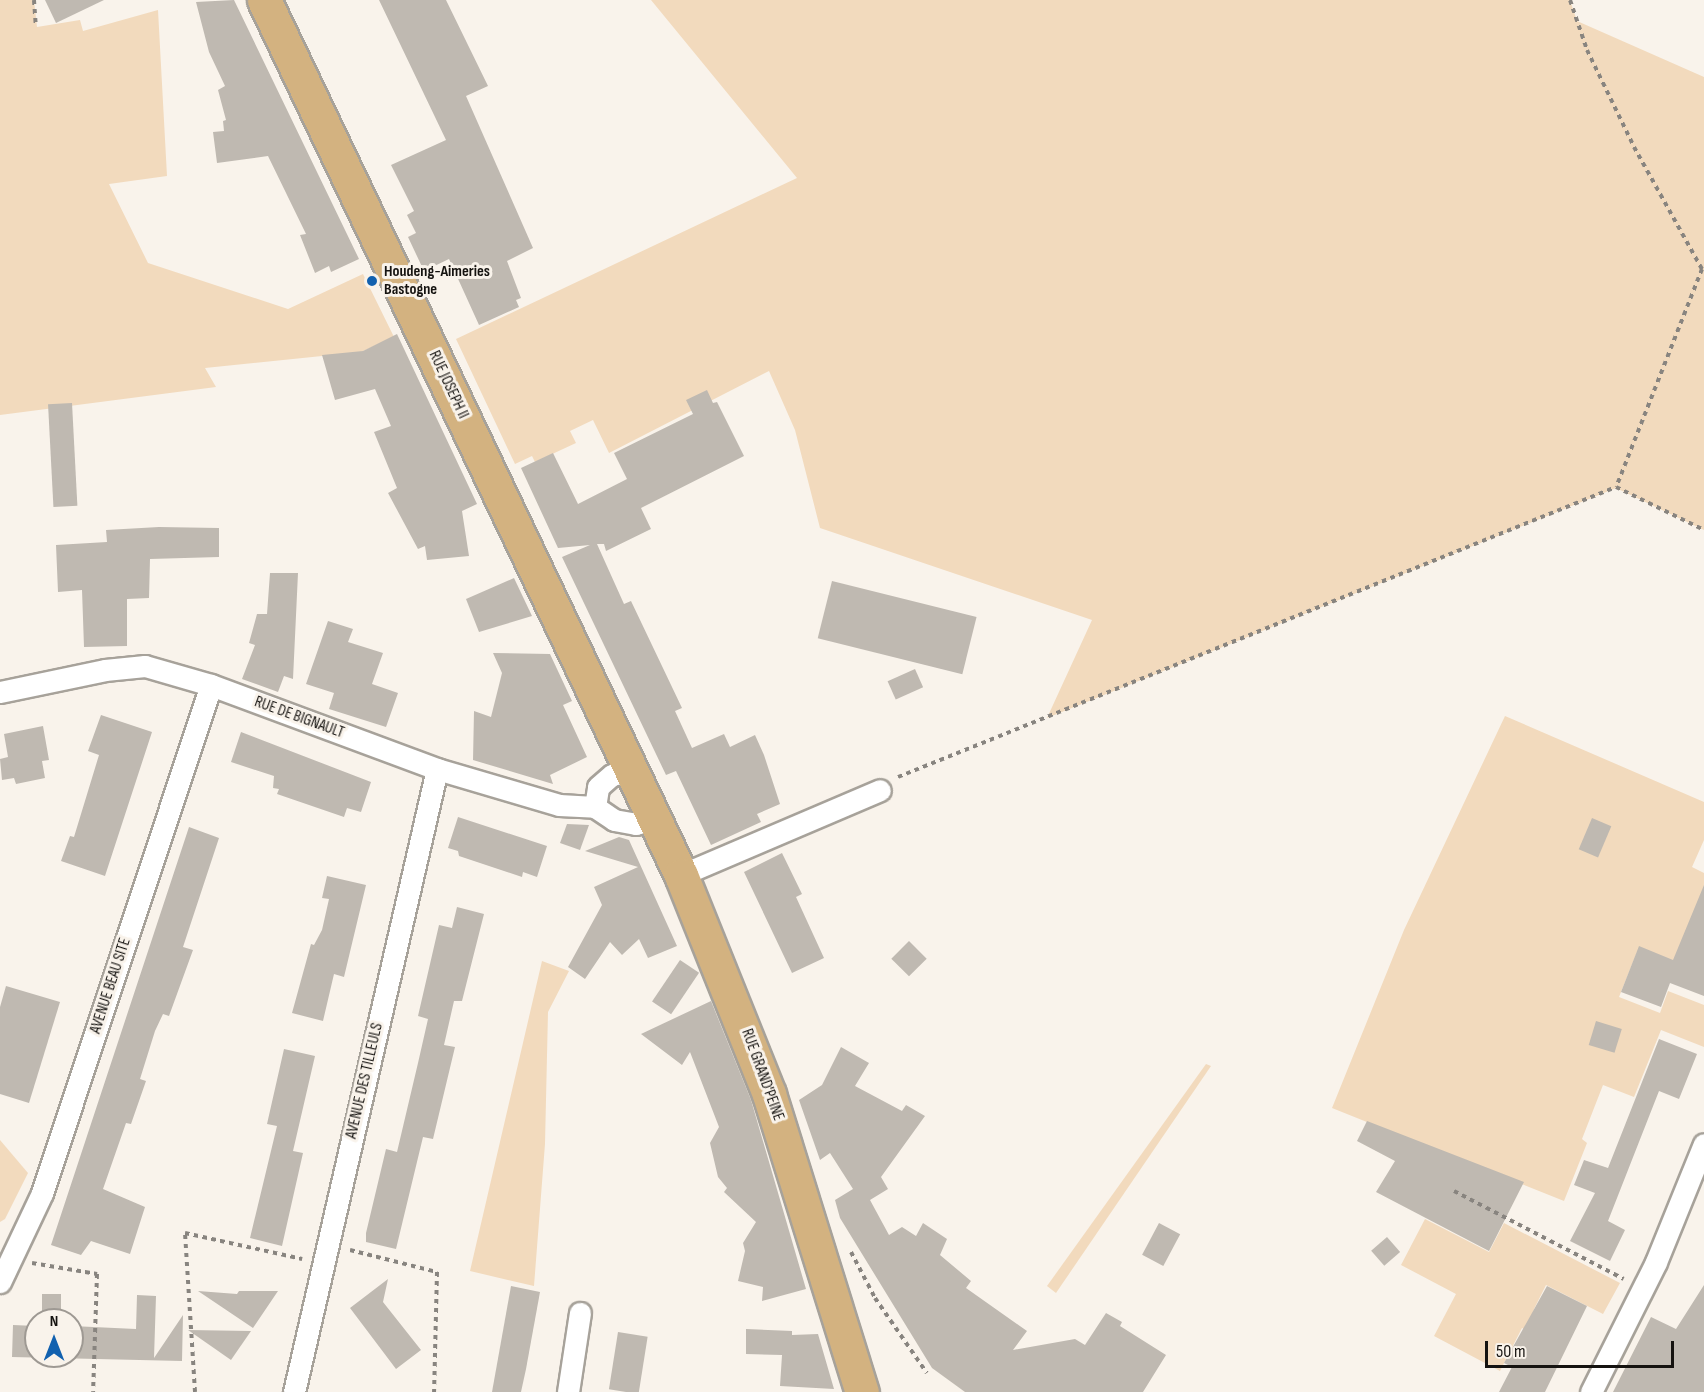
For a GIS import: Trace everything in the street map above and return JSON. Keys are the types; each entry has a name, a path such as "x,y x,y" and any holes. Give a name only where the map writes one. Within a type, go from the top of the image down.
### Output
{"main road":[{"name":"RUE JOSEPH II","path":"264,0 631,770"},
{"name":"RUE GRAND'PEINE","path":"631,770 681,875 769,1094 862,1392"}],"street":[{"name":"RUE DE BIGNAULT","path":"0,692 105,670 145,666 211,685 437,770 559,805 595,807 614,820 636,824 654,819"},
{"name":"AVENUE BEAU SITE","path":"0,1282 42,1193 211,685"},
{"name":"AVENUE DES TILLEULS","path":"294,1392 437,770"},
{"path":"595,807 598,787 612,775 631,770"},
{"path":"681,875 880,790"},
{"path":"1590,1392 1643,1288 1704,1144"},
{"path":"568,1392 580,1313"}],"path":[{"path":"34,0 36,27"},
{"path":"880,790 885,782 1616,488 1702,269 1634,147 1587,50 1570,0"},
{"path":"1616,488 1704,530"},
{"path":"1454,1191 1643,1288"},
{"path":"195,1392 185,1233 436,1272 434,1392"},
{"path":"11,1259 97,1274 93,1392"}],"shaded area":[{"path":"0,0 34,0 37,27 80,20 83,31 158,10 167,176 109,184 148,263 288,309 363,274 394,337 361,352 205,368 216,387 0,415"},
{"path":"651,0 1570,0 1577,21 1704,77 1704,530 1616,488 1047,718 1092,620 820,528 795,430 769,371 609,453 593,420 570,431 576,443 535,462 532,456 515,464 456,339 797,178"},
{"path":"1505,716 1704,802 1704,840 1692,867 1704,873 1704,978 1637,952 1619,997 1660,1013 1668,991 1704,1005 1704,1047 1661,1030 1634,1097 1603,1085 1582,1139 1587,1143 1564,1201 1332,1108 1404,930"},
{"path":"542,961 569,971 548,1012 545,1144 534,1286 470,1271"},
{"path":"1206,1064 1211,1066 1056,1293 1047,1286"},
{"path":"0,1140 28,1173 5,1219 0,1222"},
{"path":"1425,1219 1489,1252 1504,1223 1620,1283 1603,1314 1546,1285 1534,1309 1530,1332 1522,1328 1500,1371 1434,1336 1456,1294 1401,1265"}],"building":[{"path":"45,0 104,0 56,23"},
{"path":"234,0 359,259 331,272 329,266 315,273 300,235 306,234 268,156 217,163 213,132 224,131 223,121 226,120 218,90 225,86 209,52 196,2"},
{"path":"379,0 446,0 488,86 466,96 533,248 507,261 521,298 516,300 519,307 479,325 449,259 424,271 408,237 416,233 407,215 414,211 391,165 446,140"},
{"path":"397,334 477,504 462,511 469,556 427,560 425,546 418,549 388,493 397,488 374,432 391,426 375,389 335,400 322,355 363,351"},
{"path":"707,390 713,403 717,402 744,456 641,508 651,529 606,551 604,544 597,544 624,604 631,601 682,708 675,711 692,748 724,734 730,747 755,735 764,755 780,804 757,814 761,822 711,845 676,771 666,775 562,557 590,545 558,548 521,468 553,453 578,504 627,479 614,453 693,414 686,400"},
{"path":"72,403 77,506 53,507 48,404"},
{"path":"159,527 219,528 219,557 150,559 149,598 127,599 127,646 84,647 82,590 58,592 56,545 107,542 106,530"},
{"path":"270,573 298,573 293,679 284,676 278,692 242,679 255,645 249,643 257,614 267,614"},
{"path":"514,578 532,616 479,632 466,599"},
{"path":"832,581 977,617 962,674 818,638"},
{"path":"328,621 353,629 348,642 383,653 372,684 398,693 386,727 329,709 334,693 306,684"},
{"path":"493,653 550,654 572,701 563,705 587,757 550,775 553,784 473,760 474,711 491,717 502,673"},
{"path":"915,669 923,687 896,699 888,681"},
{"path":"101,715 152,732 105,876 61,861 70,836 74,837 99,755 88,751"},
{"path":"43,726 49,760 42,761 45,778 16,784 14,778 2,780 0,759 8,757 4,734"},
{"path":"241,732 371,782 361,812 347,808 344,817 277,794 279,789 273,788 274,776 231,762"},
{"path":"458,817 547,846 537,877 523,872 522,877 459,856 458,851 448,848"},
{"path":"1592,818 1611,826 1598,858 1579,849"},
{"path":"567,824 589,825 580,850 560,843"},
{"path":"189,827 219,838 183,947 193,950 169,1016 163,1014 155,1031 140,1079 146,1081 131,1124 126,1123 103,1189 145,1207 130,1254 91,1241 81,1255 51,1245"},
{"path":"619,837 629,840 677,946 648,958 639,939 622,955 610,942 585,979 568,967 602,905 594,887 638,867 585,851"},
{"path":"782,853 802,894 796,897 824,958 792,973 744,872"},
{"path":"327,876 366,885 344,977 334,974 323,1021 292,1013 311,944 314,945 322,930 329,899 322,898"},
{"path":"1704,885 1704,996 1670,983 1661,1007 1621,992 1639,946 1673,960"},
{"path":"457,907 484,914 462,1001 454,1001 444,1045 455,1047 433,1139 423,1137 396,1249 366,1242 366,1233 386,1149 397,1152 428,1019 418,1016 439,925 452,928"},
{"path":"909,941 927,959 909,976 891,959"},
{"path":"680,960 699,973 671,1014 652,1001"},
{"path":"6,986 60,1002 29,1103 0,1094 0,1007"},
{"path":"711,1001 751,1100 806,1289 762,1301 763,1287 738,1281 745,1251 743,1243 756,1222 724,1192 727,1188 718,1177 710,1143 719,1127 690,1052 682,1065 641,1034"},
{"path":"1596,1021 1622,1029 1615,1053 1589,1045"},
{"path":"1659,1039 1697,1054 1679,1099 1659,1091 1608,1221 1625,1230 1610,1261 1570,1241 1595,1193 1574,1185 1584,1160 1608,1168"},
{"path":"841,1047 869,1063 855,1086 902,1111 906,1105 925,1116 881,1177 888,1189 870,1200 889,1235 902,1227 916,1236 923,1223 947,1239 940,1255 971,1281 966,1288 1027,1331 1013,1350 1075,1339 1085,1345 1106,1313 1122,1322 1120,1326 1166,1355 1143,1392 965,1392 932,1368 840,1218 835,1200 853,1189 830,1153 820,1160 799,1100 822,1085"},
{"path":"284,1049 315,1056 293,1151 303,1153 282,1246 250,1238 277,1126 267,1124"},
{"path":"1367,1121 1524,1182 1489,1251 1376,1192 1395,1161 1357,1141"},
{"path":"1159,1223 1180,1234 1163,1266 1142,1255"},
{"path":"1387,1237 1400,1252 1384,1266 1371,1251"},
{"path":"388,1279 383,1302 421,1350 396,1369 350,1308"},
{"path":"1704,1285 1704,1392 1613,1392 1651,1317 1676,1329"},
{"path":"511,1286 540,1292 521,1392 492,1392"},
{"path":"1547,1286 1587,1306 1545,1392 1499,1392 1512,1367 1504,1363"},
{"path":"198,1291 237,1294 239,1291 278,1291 253,1328"},
{"path":"42,1294 61,1294 61,1308 42,1308"},
{"path":"137,1295 156,1296 154,1358 183,1315 182,1361 84,1359 84,1327 136,1329"},
{"path":"13,1325 24,1325 24,1357 12,1357"},
{"path":"746,1329 792,1331 792,1335 818,1334 834,1389 780,1386 782,1355 746,1354"},
{"path":"188,1330 251,1331 231,1360"},
{"path":"618,1332 648,1337 639,1392 609,1389"}],"place":[{"name":"Houdeng-Aimeries Bastogne","path":"372,281"}]}
